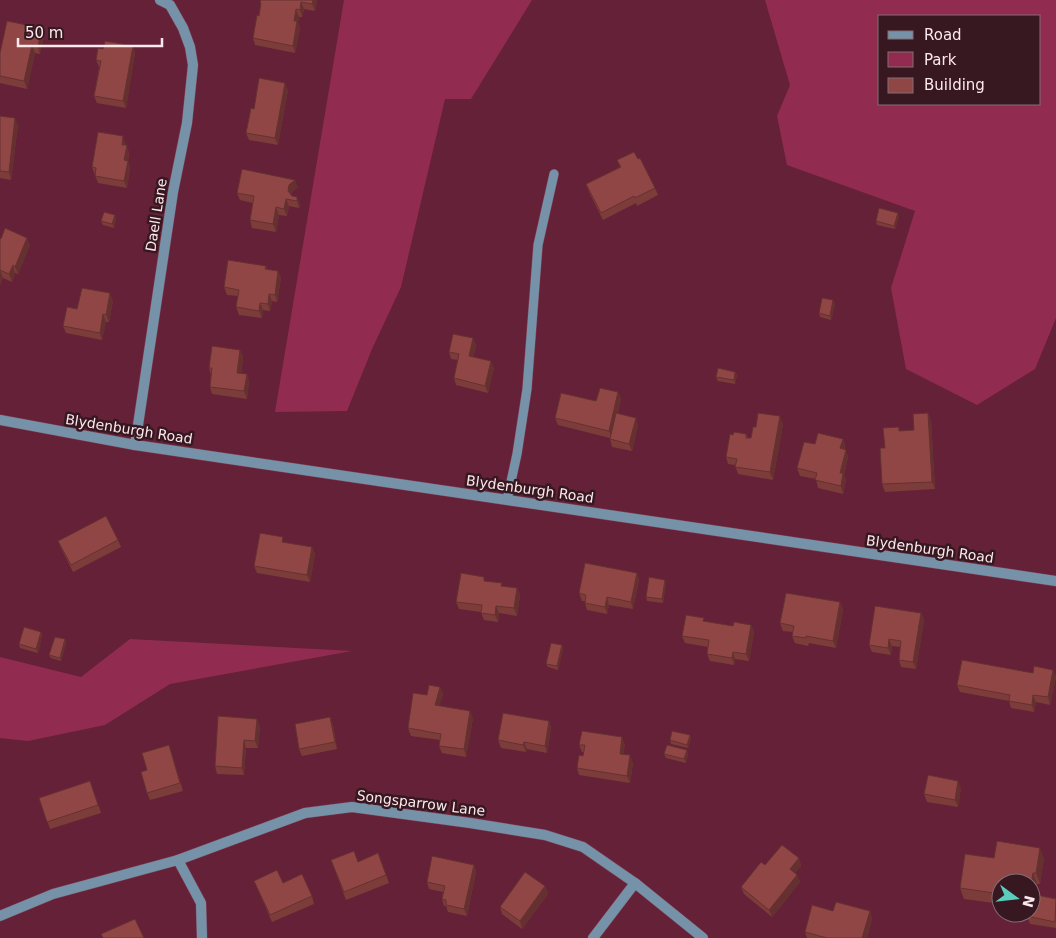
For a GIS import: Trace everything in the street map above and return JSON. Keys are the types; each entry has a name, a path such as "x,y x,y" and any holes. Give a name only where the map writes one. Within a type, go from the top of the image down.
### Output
{"street":[{"name":"Daell Lane","path":"135,445 159,277 192,86 193,65 190,47 183,28 173,3 160,0"},
{"name":"Blydenburgh Road","path":"0,420 135,445 1056,581"},
{"name":"Songsparrow Lane","path":"0,916 53,894 178,860 305,813 352,807 545,835 583,847 635,883 703,938"},
{"path":"178,860 201,902 202,938"},
{"path":"593,938 635,883"}],"lane":[{"path":"507,500 517,454 526,389 538,245 554,174"}],"green space":[{"path":"344,0 532,0 471,99 445,99 401,287 372,349 347,411 275,412"},
{"path":"765,0 1056,0 1056,318 1035,369 977,405 906,369 891,288 915,211 787,165 777,116 790,85"},
{"path":"130,639 352,651 170,684 105,725 28,741 0,738 0,657 81,677"}],"building":[{"path":"261,0 313,0 312,4 301,2 300,10 296,9 294,21 297,21 293,46 253,38"},
{"path":"7,21 42,28 38,46 32,45 24,81 0,76 0,53"},
{"path":"105,41 133,46 123,101 94,96 101,61 96,60 98,48 103,49"},
{"path":"259,78 285,83 275,138 246,133 251,108 254,109"},
{"path":"0,116 15,118 9,172 0,171"},
{"path":"98,132 123,136 122,145 127,145 124,160 128,161 124,181 95,176 96,168 92,167"},
{"path":"634,152 638,159 640,158 655,188 635,198 634,196 601,213 586,184 621,167 617,160"},
{"path":"242,169 295,180 289,185 288,191 292,196 297,197 297,201 286,199 284,209 276,207 273,224 250,220 254,196 237,193"},
{"path":"879,208 898,213 894,226 876,221"},
{"path":"104,212 115,215 112,224 101,221"},
{"path":"5,228 27,238 15,267 13,265 9,274 0,270 0,238"},
{"path":"228,260 266,266 265,269 278,271 275,295 269,294 268,304 260,303 259,311 236,307 239,290 224,287"},
{"path":"82,288 110,293 106,315 103,314 100,333 63,326 67,307 77,309"},
{"path":"822,298 833,300 830,316 819,313"},
{"path":"453,334 473,338 469,356 491,361 485,386 454,378 459,354 449,352"},
{"path":"212,346 240,350 237,373 247,374 244,391 210,387 212,368 209,368"},
{"path":"718,368 735,372 734,380 716,377"},
{"path":"600,388 618,392 609,431 555,418 561,393 596,401"},
{"path":"616,413 636,418 629,444 610,439"},
{"path":"758,413 780,416 770,472 735,467 737,459 726,457 730,434 733,435 734,432 746,434 746,438 751,438 753,427 756,427"},
{"path":"928,413 932,482 882,484 880,448 885,448 883,428 899,427 899,431 914,430 913,414"},
{"path":"818,433 843,439 840,448 846,450 840,473 843,473 841,486 815,480 817,473 797,468 804,442 815,444"},
{"path":"106,516 118,540 71,565 58,541"},
{"path":"260,533 283,537 282,542 312,547 307,575 254,566"},
{"path":"585,563 637,573 631,602 607,597 605,607 585,603 586,595 579,593"},
{"path":"461,573 484,577 484,581 502,583 501,586 517,588 514,608 496,606 495,615 481,613 482,605 456,602"},
{"path":"649,577 665,580 662,599 646,597"},
{"path":"786,593 840,602 833,641 806,636 806,638 792,636 794,626 780,623"},
{"path":"875,606 921,613 913,662 899,660 901,641 889,639 888,648 869,645"},
{"path":"686,615 704,618 703,621 733,626 734,622 751,625 746,654 733,652 732,658 707,654 709,640 682,636"},
{"path":"24,627 41,632 36,649 19,644"},
{"path":"55,637 65,639 60,658 49,655"},
{"path":"551,643 562,645 557,666 546,664"},
{"path":"962,660 1033,673 1034,666 1053,670 1048,697 1033,695 1032,705 1009,701 1010,695 957,685"},
{"path":"429,685 440,687 435,705 470,711 464,749 439,746 441,734 408,728 413,693 427,695"},
{"path":"503,713 549,721 545,746 524,742 523,745 498,740"},
{"path":"218,716 257,719 255,741 244,740 242,768 215,766"},
{"path":"330,717 335,742 299,749 295,724"},
{"path":"582,731 622,737 620,754 630,755 627,776 577,768 579,755 583,756 585,745 579,745"},
{"path":"672,731 690,735 687,745 670,740"},
{"path":"169,745 180,783 147,793 141,772 147,770 142,753"},
{"path":"667,745 687,750 684,759 664,754"},
{"path":"928,775 958,781 955,800 924,794"},
{"path":"90,781 98,805 47,822 39,798"},
{"path":"997,841 1040,848 1036,873 991,873 991,893 960,888 965,854 994,858"},
{"path":"782,845 799,858 790,869 797,875 769,910 741,887 761,862 765,865"},
{"path":"354,851 358,862 378,853 386,875 344,892 331,860"},
{"path":"432,856 474,865 464,909 446,905 446,900 442,899 445,886 427,882"},
{"path":"277,870 283,883 302,874 312,896 270,915 254,881"},
{"path":"525,872 545,886 520,921 500,907"},
{"path":"1041,896 1056,899 1055,922 1041,919"},
{"path":"836,902 870,911 862,938 827,938 805,932 812,905 833,911"},
{"path":"135,919 144,938 103,938 101,934"}]}
